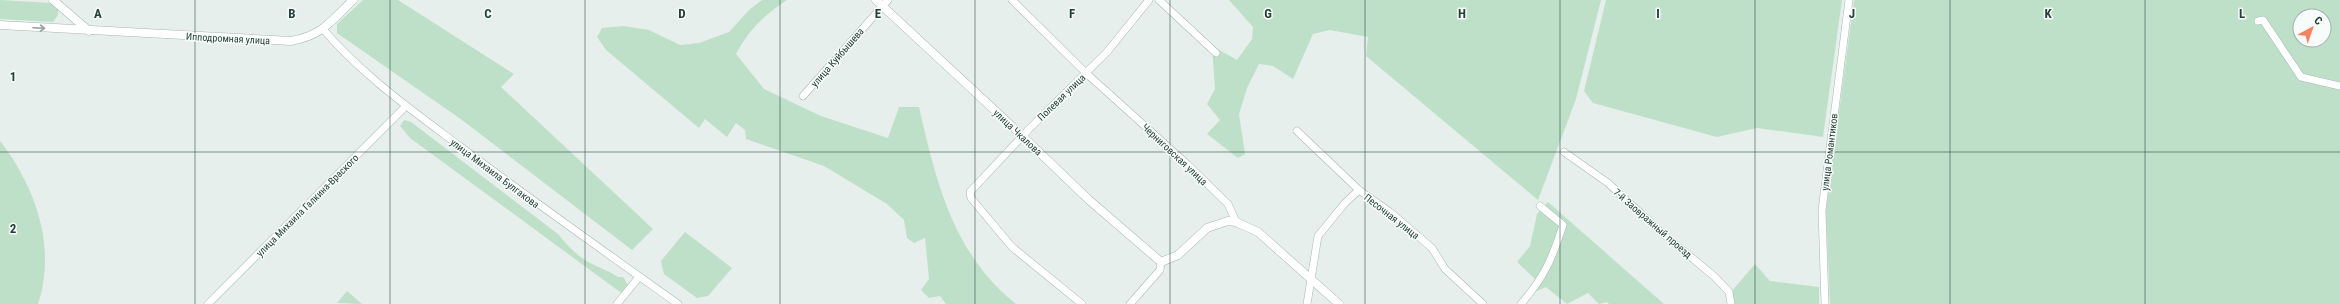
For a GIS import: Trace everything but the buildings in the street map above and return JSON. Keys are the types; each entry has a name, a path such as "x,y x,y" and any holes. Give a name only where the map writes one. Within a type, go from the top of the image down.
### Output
{"street":[{"path":"53,0 89,31"},
{"name":"Ипподромная улица","path":"0,25 291,41 309,37 323,29 353,0"},
{"name":"улица Чкалова","path":"876,0 885,3 1089,200 1161,262"},
{"name":"Черниговская улица","path":"1012,0 1086,73 1187,164 1228,204 1236,222"},
{"name":"Полевая улица","path":"1082,304 1012,247 971,198 970,192 1023,136 1107,52 1149,0"},
{"path":"1159,0 1216,54"},
{"name":"улица Романтиков","path":"1825,304 1822,210 1849,0"},
{"name":"улица Куйбышева","path":"803,96 885,3"},
{"path":"2258,21 2263,20 2301,77 2340,86"},
{"name":"улица Михаила Булгакова","path":"323,29 362,68 406,106 571,230 678,304"},
{"name":"улица Михаила Галкина-Враского","path":"208,304 406,106"},
{"name":"Песочная улица","path":"1297,131 1359,190 1390,212 1432,248 1445,269 1483,304"},
{"name":"7-й Заовражный проезд","path":"1564,152 1608,183 1662,233 1715,277 1729,292 1731,304"},
{"path":"1307,304 1310,277 1318,236 1341,208 1359,190"},
{"path":"1521,304 1538,284 1552,260 1563,225 1540,206"},
{"path":"1130,304 1160,270 1161,262 1178,255 1207,228 1228,221 1236,222 1258,232 1339,304"},
{"path":"617,304 640,277"}],"green space":[{"path":"0,0 52,3 58,10 58,15 53,22 0,19"},
{"path":"363,0 398,0 514,74 501,87 653,229 632,250 462,120 337,33 337,24"},
{"path":"762,0 787,0 764,17 752,30 736,54 764,89 821,116 888,138 899,107 919,107 932,162 950,214 962,239 977,263 994,284 1016,304 946,304 940,296 929,298 921,290 929,279 925,238 914,243 907,238 904,220 887,204 824,166 746,139 745,130 736,123 727,137 705,119 699,128 606,50 597,37 602,28 624,26 649,30 680,45 699,43 729,32 750,9"},
{"path":"1229,0 1601,0 1576,99 1538,200 1366,56 1368,37 1330,30 1313,34 1293,79 1273,66 1259,64 1247,88 1239,114 1245,154 1238,158 1207,134 1220,120 1207,104 1215,89 1212,46 1237,60 1252,39 1253,27"},
{"path":"1606,0 1842,0 1823,137 1757,128 1717,137 1593,103 1584,91"},
{"path":"1854,0 2340,0 2340,304 1830,304 1826,210"},
{"path":"404,120 411,122 558,234 581,257 618,277 623,277 628,285 624,291 620,292 410,138 400,126"},
{"path":"0,141 23,177 32,197 44,239 45,261 43,282 38,304 0,304"},
{"path":"1548,202 1664,304 1609,304 1607,302 1599,304 1588,293 1567,304 1546,287 1537,291 1533,288 1535,279 1517,262 1530,246 1537,214"},
{"path":"685,232 732,268 708,296 697,298 664,274 661,261"},
{"path":"1755,264 1770,281 1819,287 1819,304 1729,304 1731,292"},
{"path":"347,291 362,304 337,303"}]}
